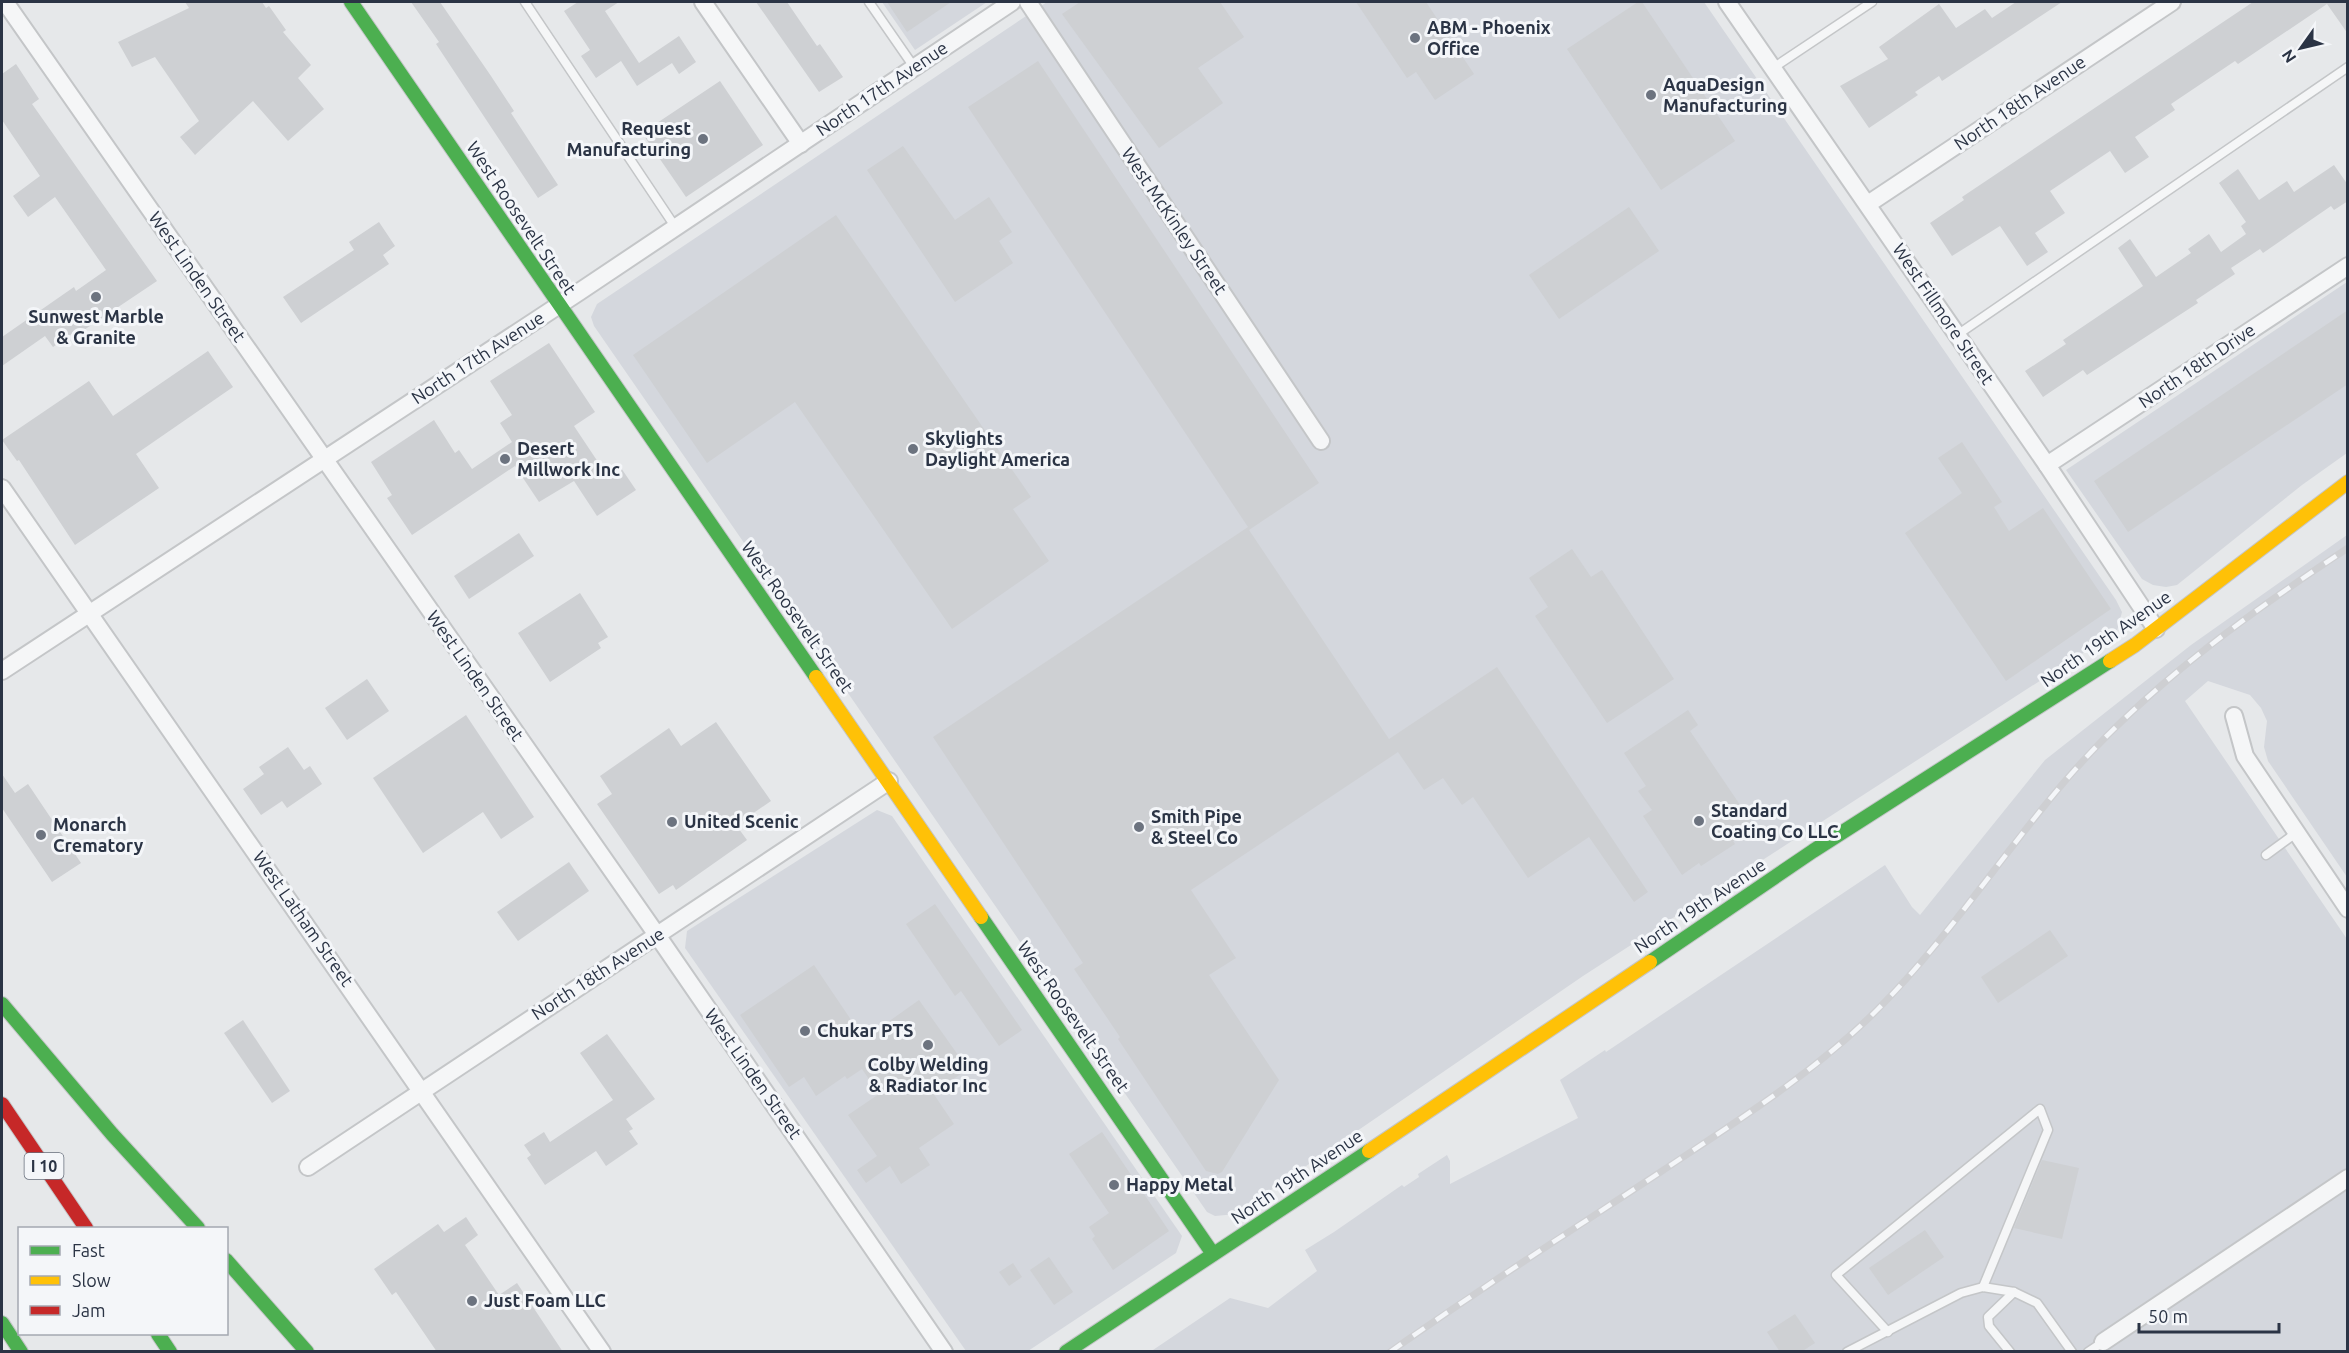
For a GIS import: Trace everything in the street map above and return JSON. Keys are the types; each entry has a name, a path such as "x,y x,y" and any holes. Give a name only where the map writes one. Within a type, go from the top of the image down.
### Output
{"main road":[{"name":"West Roosevelt Street","path":"351,2 1213,1254"},
{"name":"North 19th Avenue","path":"1066,1352 1552,1029 1813,850 2135,645 2348,482"},
{"path":"2,1004 112,1134 197,1227"},
{"name":"I 10","path":"2,1104 85,1227"},
{"path":"228,1262 307,1352"},
{"path":"2,1323 21,1352"},
{"path":"159,1335 170,1352"}],"street":[{"name":"West Linden Street","path":"4,2 657,935 944,1352"},
{"path":"703,2 801,144"},
{"name":"North 17th Avenue","path":"2,671 676,228 1012,2"},
{"name":"West McKinley Street","path":"1028,2 1321,441"},
{"name":"West Fillmore Street","path":"1727,2 2047,465 2156,629"},
{"name":"North 18th Avenue","path":"1868,204 2172,2"},
{"name":"North 18th Drive","path":"2047,465 2348,266"},
{"name":"West Latham Street","path":"2,488 423,1090 602,1352"},
{"path":"2234,716 2245,756 2348,909"},
{"name":"North 18th Avenue","path":"308,1167 889,782"},
{"path":"2103,1342 2348,1178"}],"lane":[{"path":"525,2 676,228"},
{"path":"869,2 914,67"},
{"path":"1773,68 1872,2"},
{"path":"1957,335 2348,67"},
{"path":"2266,855 2296,833"},
{"path":"1888,1332 1836,1275 2040,1109 2049,1130 1983,1287"},
{"path":"1847,1352 1961,1293 1983,1287 2014,1292 2037,1303 2072,1352"},
{"path":"2010,1352 1989,1326 1988,1317 2014,1292"},
{"path":"2088,1352 2103,1342"}],"shaded area":[{"path":"882,2 987,2 915,50"},
{"path":"1047,2 1704,2 2116,600 2122,612 2117,631 1583,976 1236,1214 1215,1216 1207,1212 594,326 591,317 597,304"},
{"path":"2347,282 2347,453 2302,485 2177,585 2166,587 2153,585 2142,579 2066,470"},
{"path":"2347,535 2347,877 2268,761 2264,747 2267,721 2261,708 2250,695 2208,681 2185,701 2347,939 2347,1351 1150,1352 1230,1298 1268,1308 1317,1271 1305,1250 1402,1185 1404,1187 1419,1177 1418,1174 1447,1155 1450,1161 1450,1184 1578,1118 1560,1080 1605,1050 1606,1052 1885,865 1912,907 1920,915 2045,760 2191,645"},
{"path":"877,810 892,816 1182,1236 1176,1253 1028,1351 966,1351 685,948 687,931"}],"building":[{"path":"185,2 262,2 266,8 269,6 286,30 283,32 311,65 298,78 324,109 288,141 253,101 195,155 180,137 199,121 155,57 132,67 118,42 189,8"},
{"path":"411,2 440,2 514,111 511,113 558,185 538,198 436,44 439,42"},
{"path":"578,2 619,2 605,11 639,63 679,36 696,62 679,74 672,63 637,86 621,61 596,78 581,56 590,50 564,11"},
{"path":"756,2 787,2 817,46 820,44 843,77 819,92"},
{"path":"887,2 951,2 907,32"},
{"path":"1080,2 1220,2 1244,37 1198,68 1223,103 1159,148 1062,14"},
{"name":"ABM - Phoenix Office","path":"1356,2 1426,2 1474,74 1435,100 1416,72 1407,78"},
{"name":"AquaDesign Manufacturing","path":"1638,2 1642,2 1735,141 1661,190 1567,49"},
{"path":"2016,2 2062,2 1942,81 1939,76 1915,92 1918,95 1869,128 1840,86 1888,59 1879,47 1939,4 1956,28 1985,9 1992,18"},
{"path":"2253,2 2348,2 2348,34 2327,4 2238,64 2235,61 2171,104 2175,110 2135,137 2149,157 2125,173 2110,151 2050,191 2065,213 2035,233 2048,252 2027,266 2000,226 1952,256 1930,223 1964,200 1962,197"},
{"name":"Smith Pipe & Steel Co","path":"1038,61 1319,483 1249,530 1389,739 1497,667 1648,892 1634,902 1589,837 1528,878 1473,797 1462,805 1443,778 1424,790 1398,752 1191,890 1236,958 1209,975 1279,1080 1222,1172 1218,1174 1206,1171 1118,1039 1120,1037 1074,969 1083,963 933,737 1248,527 968,107"},
{"path":"16,64 39,99 32,104 157,281 75,336 73,333 53,347 45,336 2,366 2,337 74,287 76,291 106,270 55,197 28,217 13,196 40,176 2,120 2,74"},
{"name":"Request Manufacturing","path":"720,81 763,145 686,197 642,133"},
{"path":"903,146 955,220 989,197 1012,232 999,241 1013,263 955,302 867,170"},
{"path":"2334,165 2348,185 2348,201 2334,210 2331,206 2263,253 2260,249 2231,268 2235,274 2196,300 2198,303 2087,375 2083,370 2043,397 2025,371 2066,344 2063,340 2143,286 2118,248 2130,239 2156,277 2191,253 2188,249 2209,234 2221,252 2246,234 2241,226 2246,222 2219,183 2238,169 2259,200 2287,181 2294,192"},
{"path":"1629,207 1659,251 1559,319 1529,275"},
{"path":"836,215 1031,497 1013,509 1049,561 952,629 795,402 707,463 633,355"},
{"path":"379,222 395,246 383,255 389,264 301,323 283,297 354,250 349,242"},
{"path":"2348,310 2348,384 2128,532 2094,481"},
{"path":"549,343 595,412 574,426 606,474 619,465 636,490 597,516 574,481 539,502 515,466 412,535 387,498 392,495 371,462 434,420 455,453 459,450 472,469 512,442 500,423 512,415 490,381"},
{"path":"208,351 233,387 136,454 159,488 75,545 19,460 17,461 2,440 89,381 113,416"},
{"path":"1962,442 2002,502 1994,507 2009,531 2043,508 2111,609 2006,681 1905,533 1962,493 1938,458"},
{"path":"519,533 534,556 469,599 454,576"},
{"path":"1572,549 1591,577 1602,570 1674,679 1607,723 1535,616 1548,607 1529,578"},
{"path":"580,593 608,637 598,643 601,648 550,682 518,633"},
{"path":"367,679 389,711 347,740 325,708"},
{"path":"1688,710 1698,725 1690,731 1755,827 1733,841 1735,844 1701,866 1699,863 1682,875 1643,816 1652,810 1638,791 1646,786 1624,753"},
{"path":"466,715 534,817 501,839 483,812 423,853 373,778"},
{"name":"United Scenic","path":"716,722 771,801 736,825 747,840 676,890 673,885 659,894 597,804 612,794 600,776 669,728 681,746"},
{"path":"288,747 304,770 310,766 322,784 287,808 282,801 261,815 243,789 264,774 259,767"},
{"name":"Monarch Crematory","path":"2,774 15,793 28,784 81,863 52,882 2,808"},
{"path":"569,862 589,891 518,941 497,912"},
{"path":"935,904 1022,1030 999,1046 961,991 955,996 906,924"},
{"path":"2050,930 2068,956 1998,1003 1981,977"},
{"path":"814,965 864,1039 919,1000 968,1069 933,1093 954,1124 919,1148 930,1165 901,1184 890,1166 866,1183 857,1170 877,1156 848,1115 879,1094 862,1069 847,1079 845,1076 816,1096 804,1077 789,1087 740,1015"},
{"path":"243,1020 290,1091 272,1103 224,1033"},
{"path":"607,1034 655,1099 626,1119 633,1129 629,1131 638,1144 606,1166 596,1151 545,1185 527,1158 531,1155 524,1145 544,1132 550,1142 613,1100 580,1053"},
{"name":"Happy Metal","path":"1102,1132 1169,1231 1113,1270 1092,1239 1095,1236 1089,1227 1109,1213 1069,1154"},
{"path":"2042,1160 2079,1168 2062,1239 2014,1228"},
{"name":"Just Foam LLC","path":"466,1217 478,1235 465,1245 499,1295 517,1283 563,1352 437,1352 396,1292 392,1295 374,1269 438,1224 444,1232"},
{"path":"1925,1230 1944,1257 1888,1295 1869,1268"},
{"path":"1049,1257 1073,1292 1054,1305 1030,1270"},
{"path":"1013,1263 1022,1277 1009,1286 999,1272"},
{"path":"1795,1314 1815,1343 1801,1352 1780,1352 1767,1332"}],"railway":[{"path":"1390,1352 1800,1077 1852,1033 1903,983 2065,781 2129,714 2198,655 2272,600 2348,548"}],"traffic: fast":[{"path":"351,2 816,677"},
{"path":"1650,962 1813,851 2110,661"},
{"path":"981,917 1213,1254"},
{"path":"2,1004 112,1134 197,1227"},
{"path":"1066,1352 1369,1151"},
{"path":"228,1262 307,1352"},
{"path":"2,1323 21,1352"},
{"path":"159,1335 170,1352"}],"traffic: slow":[{"path":"2110,661 2135,645 2348,482"},
{"path":"816,677 981,917"},
{"path":"1369,1151 1650,962"}],"traffic: jam":[{"path":"2,1104 85,1227"}],"place":[{"name":"ABM - Phoenix Office","path":"1415,38"},
{"name":"AquaDesign Manufacturing","path":"1651,95"},
{"name":"Request Manufacturing","path":"703,139"},
{"name":"Sunwest Marble & Granite","path":"96,297"},
{"name":"Skylights Daylight America","path":"913,449"},
{"name":"Desert Millwork Inc","path":"505,459"},
{"name":"Standard Coating Co LLC","path":"1699,821"},
{"name":"United Scenic","path":"672,822"},
{"name":"Smith Pipe & Steel Co","path":"1139,827"},
{"name":"Monarch Crematory","path":"41,835"},
{"name":"Chukar PTS","path":"805,1031"},
{"name":"Colby Welding & Radiator Inc","path":"928,1045"},
{"name":"Happy Metal","path":"1114,1185"},
{"name":"Just Foam LLC","path":"472,1301"}]}
